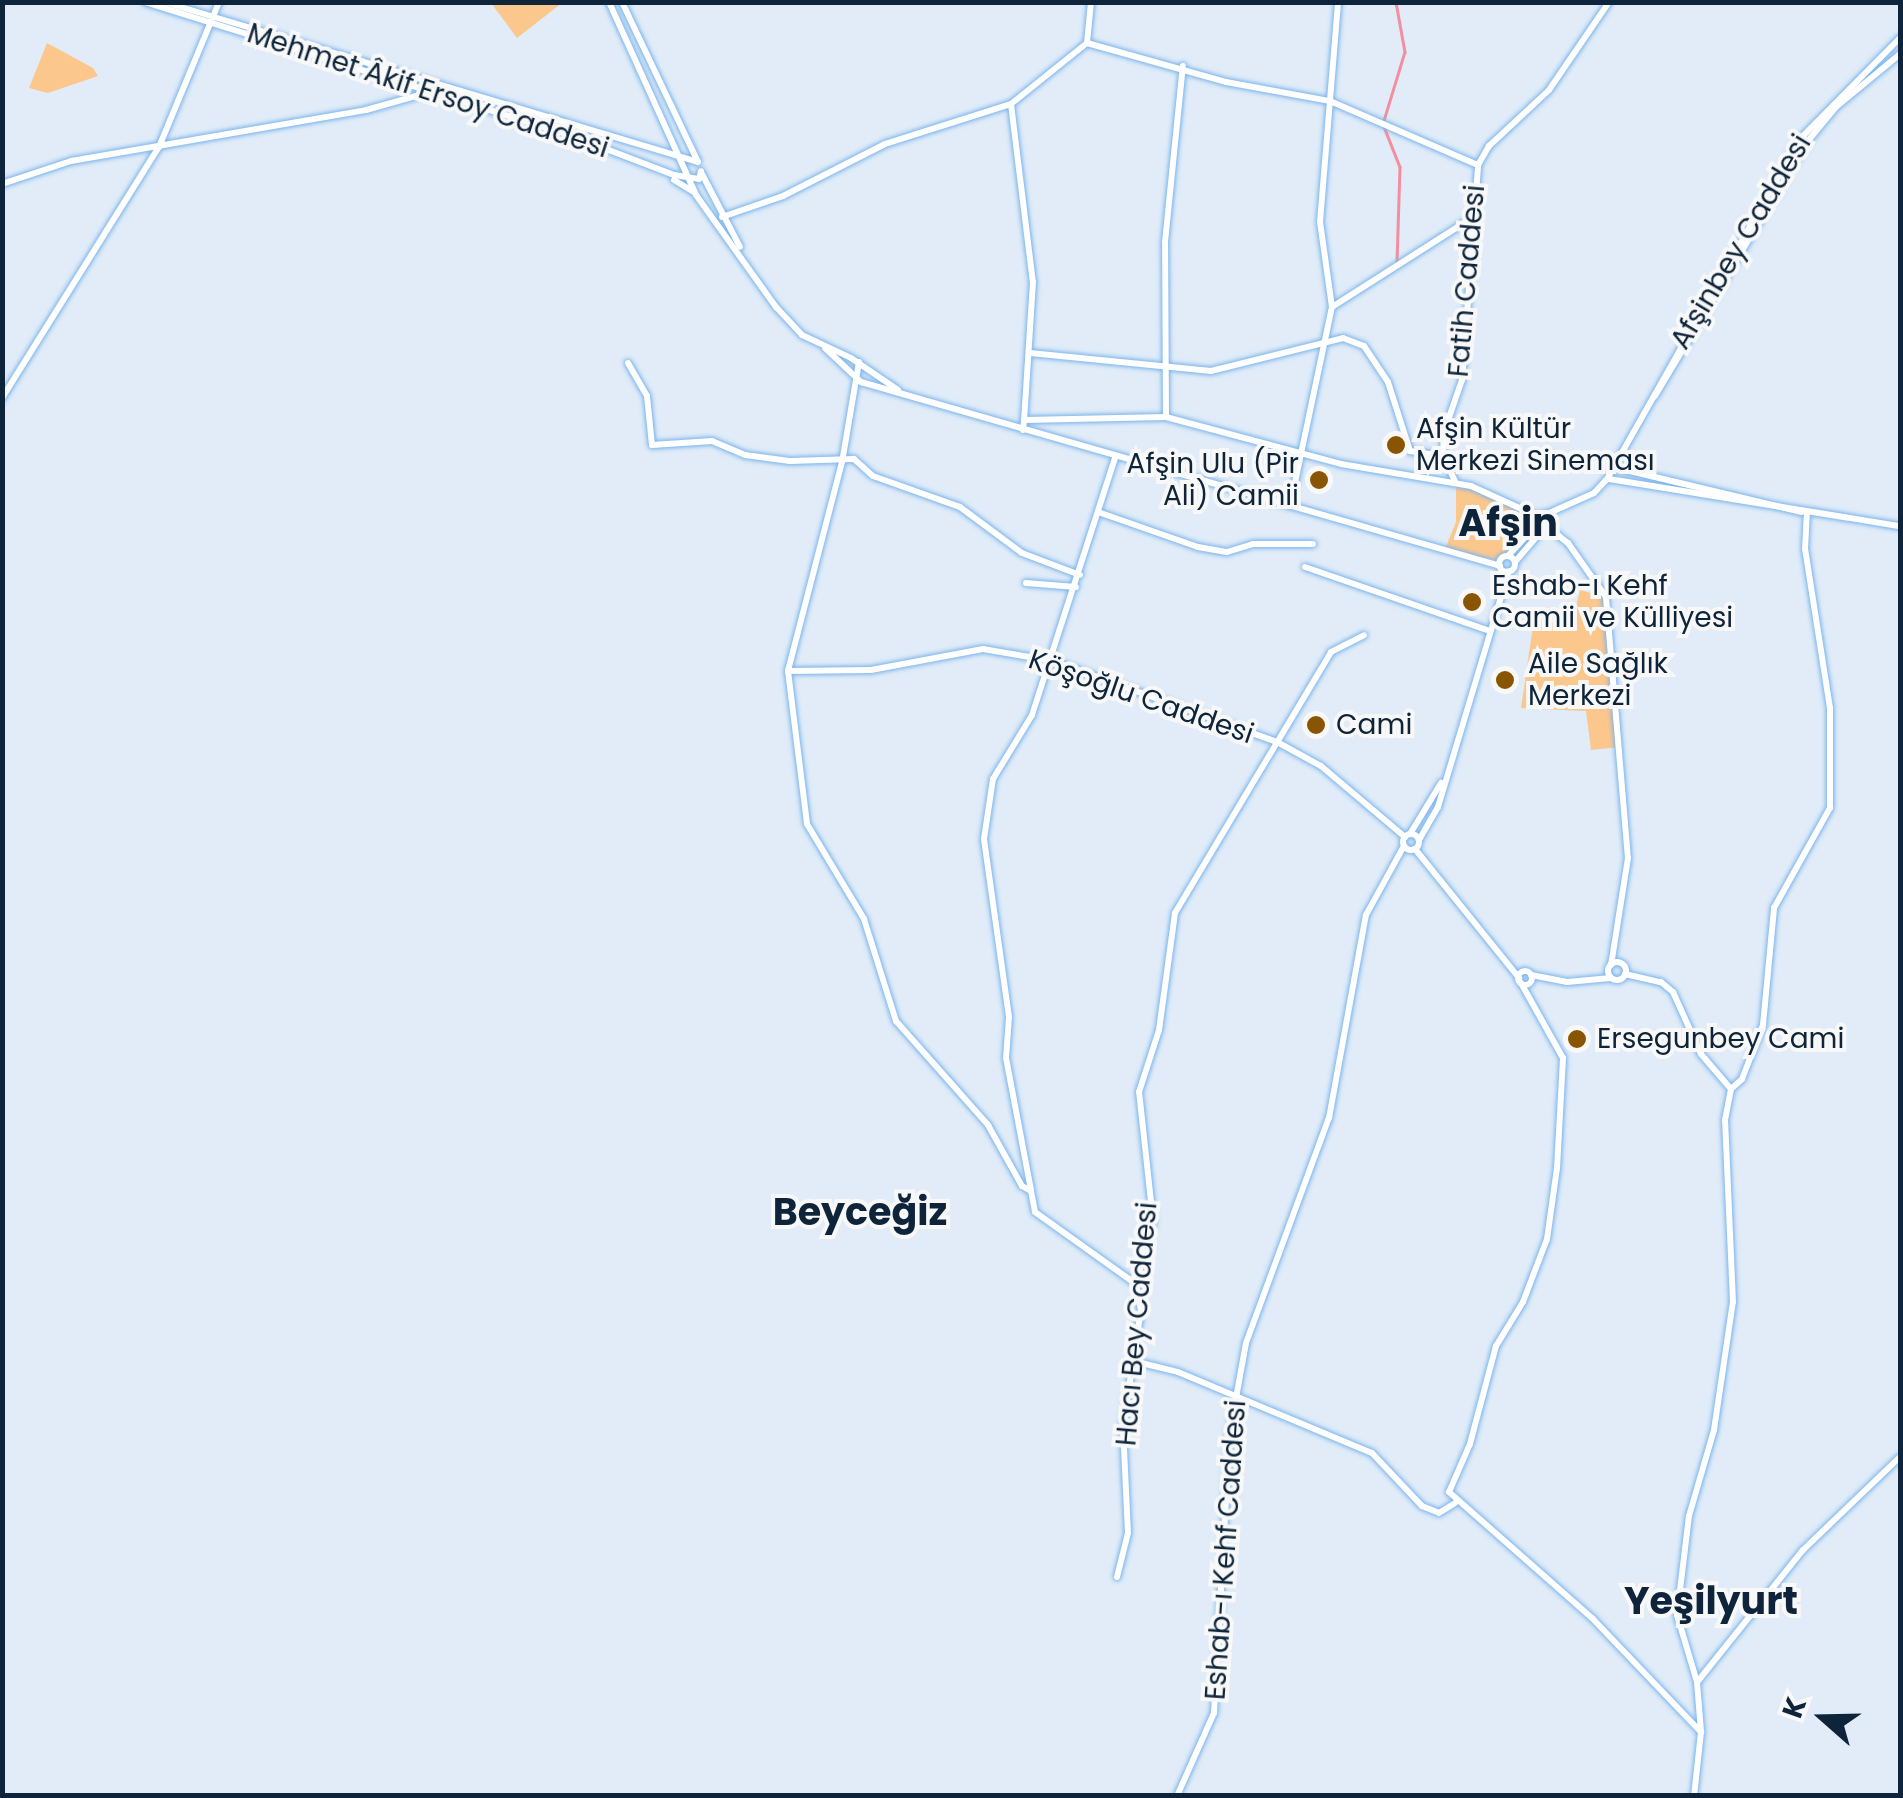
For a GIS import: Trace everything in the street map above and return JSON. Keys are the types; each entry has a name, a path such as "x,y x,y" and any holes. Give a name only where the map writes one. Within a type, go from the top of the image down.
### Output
{"street":[{"name":"Mehmet Âkif Ersoy Caddesi","path":"145,2 212,18 686,162 698,162"},
{"name":"Mehmet Âkif Ersoy Caddesi","path":"164,2 692,180"},
{"path":"2,398 158,147 219,2"},
{"path":"609,2 686,162 696,195"},
{"path":"622,2 722,216 755,274"},
{"path":"722,216 783,196 884,144 1011,104 1087,42 1091,2"},
{"path":"1290,506 1332,307 1320,222 1338,2"},
{"name":"Fatih Caddesi","path":"1444,456 1446,420 1462,380 1471,218 1478,165 1489,146 1550,90 1609,2"},
{"name":"Afşinbey Caddesi","path":"1545,522 1607,479 1799,140 1900,38"},
{"path":"1087,42 1183,66 1226,82 1330,101 1478,165"},
{"name":"Afşinbey Caddesi","path":"1640,417 1674,370 1807,142 1836,107 1900,54"},
{"path":"1166,416 1164,242 1183,66"},
{"path":"2,184 71,160 158,147 430,92"},
{"path":"1011,104 1033,282 1022,430"},
{"path":"692,180 701,171"},
{"path":"674,180 696,195 802,336 859,362 903,394"},
{"path":"1332,307 1471,218"},
{"path":"1030,353 1168,371 1211,372 1324,339 1364,346 1388,382 1410,451 1444,456 1456,482"},
{"path":"825,348 852,377 903,394 1503,568 1514,563 1545,522"},
{"path":"859,362 852,377 842,462 788,672 807,824 864,919 896,1021 988,1125 1022,1186 1031,1191"},
{"path":"628,363 647,396 652,445 712,441 745,455 842,462 854,459 872,476 960,507 1013,549 1080,574"},
{"path":"1024,420 1166,416 1302,452 1456,482 1545,522 1568,543 1606,597 1626,790 1628,858 1618,942 1610,971"},
{"path":"1115,458 1053,661 1032,715 993,780 984,840 1008,1016 1006,1058 1036,1212 1136,1284"},
{"path":"1614,468 1790,504 1807,515"},
{"path":"1607,479 1807,515 1900,526"},
{"path":"1098,512 1188,545 1227,552 1253,544 1313,544"},
{"path":"1694,1796 1700,1732 1697,1682 1677,1615 1689,1516 1714,1430 1734,1302 1724,1120 1731,1089 1742,1079 1763,1025 1774,908 1830,808 1830,708 1805,549 1807,515"},
{"path":"1415,849 1428,830 1446,774 1503,568 1508,556 1545,522"},
{"path":"1508,556 1514,563"},
{"path":"1306,567 1487,630"},
{"path":"1026,583 1076,587"},
{"name":"Hacı Bey Caddesi","path":"1117,1577 1128,1533 1123,1426 1140,1310 1136,1284 1153,1220 1139,1092 1159,1030 1175,913 1331,652 1364,635"},
{"name":"Köşoğlu Caddesi","path":"788,672 887,668 983,649 1053,661 1279,743 1321,766 1407,839 1419,840"},
{"name":"Eshab-ı Kehf Caddesi","path":"1178,1796 1214,1713 1217,1600 1236,1395 1253,1314 1329,1118 1366,914 1446,774"},
{"path":"1417,822 1428,830"},
{"path":"1407,839 1504,960 1526,979 1562,1058 1565,1083 1547,1239 1483,1381 1470,1444 1449,1492 1455,1503 1592,1618 1700,1732"},
{"path":"1618,942 1624,968"},
{"path":"1526,979 1592,978 1624,968 1661,982 1672,992 1701,1054 1731,1089"},
{"path":"1610,971 1624,968"},
{"path":"1726,1080 1742,1079"},
{"path":"1133,1361 1236,1395 1372,1453 1422,1506 1440,1513 1455,1503"},
{"path":"1697,1682 1803,1550 1900,1457"}],"shaded area":[{"path":"491,3 562,3 517,38"},
{"path":"47,43 93,68 98,76 48,93 29,88"},
{"path":"1456,482 1539,517 1538,523 1497,560 1445,549 1456,522"},
{"path":"1580,590 1606,597 1620,747 1591,750 1586,711 1521,708 1534,619 1571,627"}],"waterway":[{"path":"1396,2 1405,52 1383,124 1400,167 1397,262"}],"place":[{"name":"Afşin Kültür Merkezi Sineması","path":"1396,445"},
{"name":"Afşin Ulu (Pir Ali) Camii","path":"1319,480"},
{"name":"Eshab-ı Kehf Camii ve Külliyesi","path":"1472,602"},
{"name":"Aile Sağlık Merkezi","path":"1505,680"},
{"name":"Cami","path":"1316,725"},
{"name":"Ersegunbey Cami","path":"1577,1039"}],"district":[{"name":"Afşin","path":"1508,523"},
{"name":"Beyceğiz","path":"860,1212"},
{"name":"Yeşilyurt","path":"1711,1601"}]}
